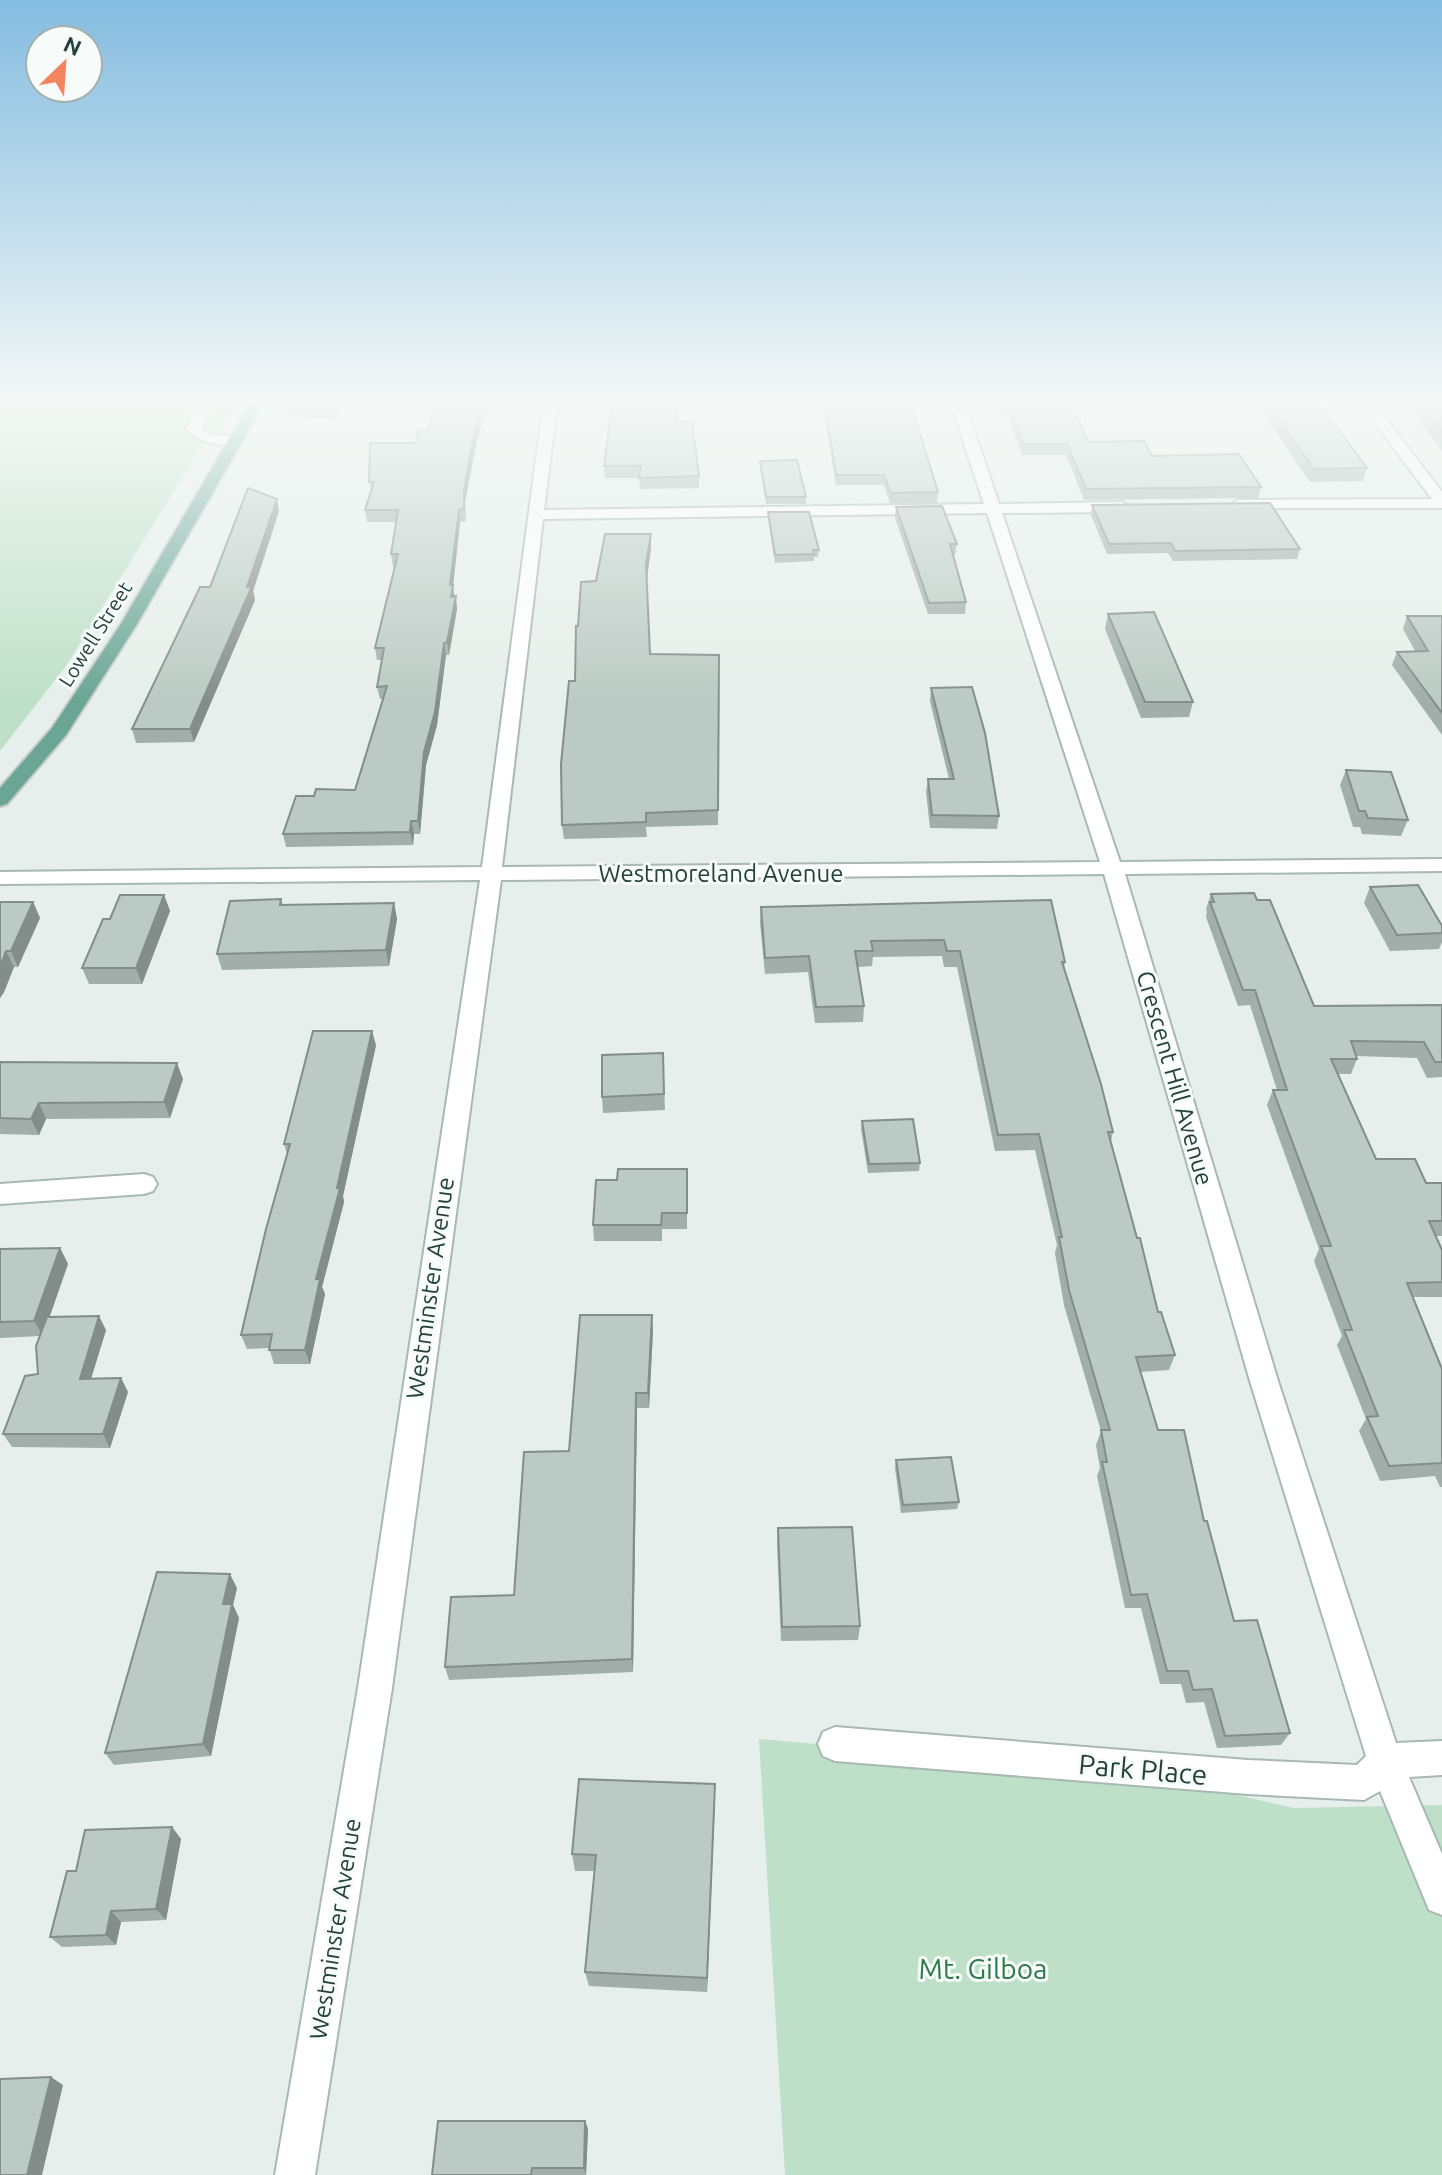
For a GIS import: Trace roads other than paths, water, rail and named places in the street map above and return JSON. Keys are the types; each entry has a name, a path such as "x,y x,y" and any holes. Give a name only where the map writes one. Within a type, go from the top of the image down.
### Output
{"main road":[{"name":"Lowell Street","path":"0,800 59,731 103,665 200,500"}],"street":[{"name":"Westminster Avenue","path":"295,2175 375,1688 491,874 539,500"},
{"name":"Crescent Hill Avenue","path":"991,500 1113,870 1264,1381 1385,1761 1442,1897"},
{"path":"1218,506 1442,502"},
{"path":"537,515 1138,507"},
{"name":"Westmoreland Avenue","path":"0,878 1442,865"},
{"path":"0,1194 144,1184"},
{"name":"Park Place","path":"835,1744 1248,1777 1364,1783 1385,1761"},
{"path":"1385,1761 1442,1758"}],"park label":[{"name":"Mt. Gilboa","path":"983,1968"}]}
